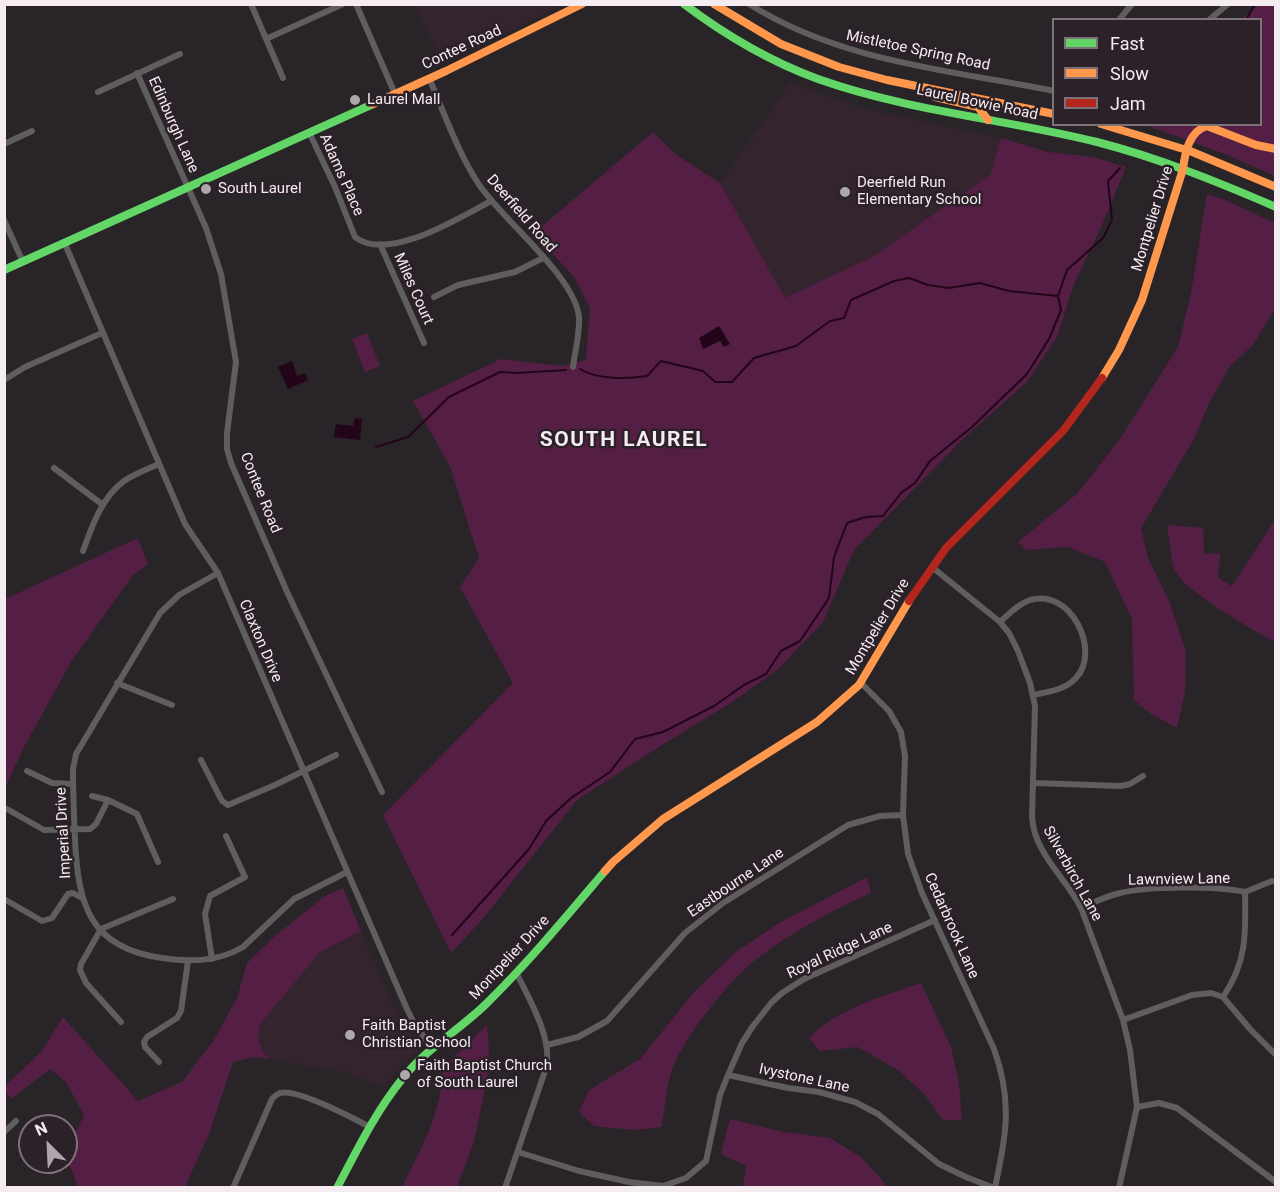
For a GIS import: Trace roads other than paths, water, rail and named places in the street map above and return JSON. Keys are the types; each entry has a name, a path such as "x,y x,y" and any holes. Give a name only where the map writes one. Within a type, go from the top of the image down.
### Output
{"street":[{"path":"251,4 283,78"},
{"path":"266,39 343,4"},
{"path":"356,4 395,94"},
{"name":"Contee Road","path":"4,270 502,45 582,4"},
{"name":"Laurel Bowie Road","path":"684,4 732,38 791,68 839,86 867,94 1096,142 1183,170 1275,207"},
{"name":"Laurel Bowie Road","path":"714,4 766,36 824,62 875,77 1052,114"},
{"name":"Mistletoe Spring Road","path":"749,4 807,35 870,56 1052,91"},
{"path":"1121,18 1132,4"},
{"path":"1211,18 1228,4"},
{"path":"98,92 180,54"},
{"name":"Edinburgh Lane","path":"137,73 188,187"},
{"name":"Deerfield Road","path":"429,78 470,168 491,201 566,285 577,309 579,328 573,367"},
{"path":"927,88 935,97 978,107 988,120"},
{"name":"Montpelier Drive","path":"337,1188 369,1127 405,1075 466,1023 517,974 613,862 663,819 817,722 861,683 932,567 961,532 1063,431 1095,390 1119,350 1142,300 1183,170 1185,150 1200,128 1207,126 1216,128 1256,145 1275,149"},
{"path":"1123,127 1239,169 1275,187"},
{"path":"4,144 32,131"},
{"name":"Adams Place","path":"309,132 355,237 359,240 380,244"},
{"name":"Contee Road","path":"188,187 218,262 236,362 226,433 231,463 288,594 382,792"},
{"path":"380,244 416,238 491,201"},
{"path":"4,220 23,262"},
{"name":"Claxton Drive","path":"65,244 185,525 218,573 407,1010 416,1027 434,1048"},
{"name":"Miles Court","path":"380,244 424,343"},
{"path":"434,297 458,285 515,272 543,258"},
{"path":"4,380 25,367 102,333"},
{"path":"83,551 103,505 114,490 125,480 159,464"},
{"path":"54,468 103,505"},
{"name":"Silverbirch Lane","path":"932,567 1000,622 1009,633 1018,651 1033,695 1035,718 1032,817 1036,837 1081,908 1123,1020 1130,1050 1137,1107 1119,1188"},
{"name":"Imperial Drive","path":"218,573 179,595 160,613 76,754 73,784 77,878 82,898 100,929 117,944 150,956 188,961 212,959 243,947 294,899 347,872"},
{"path":"1000,622 1021,604 1029,600 1042,599 1061,604 1075,620 1085,653 1082,670 1068,685 1033,695"},
{"path":"117,683 172,705"},
{"name":"Cedarbrook Lane","path":"861,683 890,711 901,732 906,765 903,815 908,854 922,893 994,1049 1005,1083 1006,1119 995,1188"},
{"path":"201,760 222,801 228,805 336,755"},
{"path":"27,771 52,783 73,784"},
{"path":"1034,783 1121,786 1130,784 1143,776"},
{"path":"92,796 108,800 137,814 158,862"},
{"path":"8,809 44,830 75,830 94,827 108,800"},
{"name":"Eastbourne Lane","path":"547,1045 578,1037 607,1021 685,933 730,898 848,825 880,816 903,815"},
{"path":"212,959 205,914 210,896 244,877 226,836"},
{"path":"1223,997 1232,984 1243,953 1245,892 1272,881"},
{"name":"Lawnview Lane","path":"1081,908 1112,895 1131,891 1191,889 1245,892"},
{"path":"4,899 42,921 48,921 64,896 73,893 82,898"},
{"path":"121,1022 86,982 80,970 81,964 100,929 173,898"},
{"name":"Royal Ridge Lane","path":"518,1152 579,1171 629,1182 663,1186 686,1178 706,1161 720,1095 742,1043 753,1026 782,993 804,979 935,920"},
{"path":"159,1062 144,1042 147,1037 177,1018 181,1011 188,961"},
{"path":"505,1188 546,1068 548,1054 547,1045 517,974"},
{"path":"1123,1020 1192,995 1211,993 1223,997 1275,1055"},
{"name":"Ivystone Lane","path":"728,1075 819,1092 855,1102 878,1114 939,1164 995,1188"},
{"path":"233,1188 272,1100 277,1094 285,1093 316,1102 369,1127"},
{"path":"1137,1107 1160,1103 1177,1108 1275,1182"},
{"path":"4,1132 16,1121"}],"waterway":[{"path":"1247,18 1255,4"},
{"path":"580,369 604,377 639,377 647,376 661,361 703,371 715,382 732,382 754,358 796,346 830,321 844,318 851,300 894,281 909,278 928,285 949,288 980,283 1009,291 1058,296 1067,270 1103,238 1112,220 1108,181 1120,168"},
{"path":"452,935 529,849 546,821 571,798 610,772 635,739 663,732 714,706 744,685 766,674 781,651 800,641 829,598 834,557 847,523 866,517 883,516 901,493 915,483 930,461 972,427 1027,374 1049,339 1061,310 1058,296"},
{"path":"376,447 408,437 449,397 500,372 566,370"}],"place":[{"name":"Laurel Mall","path":"355,100"},
{"name":"South Laurel","path":"206,189"},
{"name":"Deerfield Run Elementary School","path":"845,192"},
{"name":"Faith Baptist Christian School","path":"350,1035"},
{"name":"Faith Baptist Church of South Laurel","path":"405,1075"}],"district":[{"name":"SOUTH LAUREL","path":"624,441"}]}
